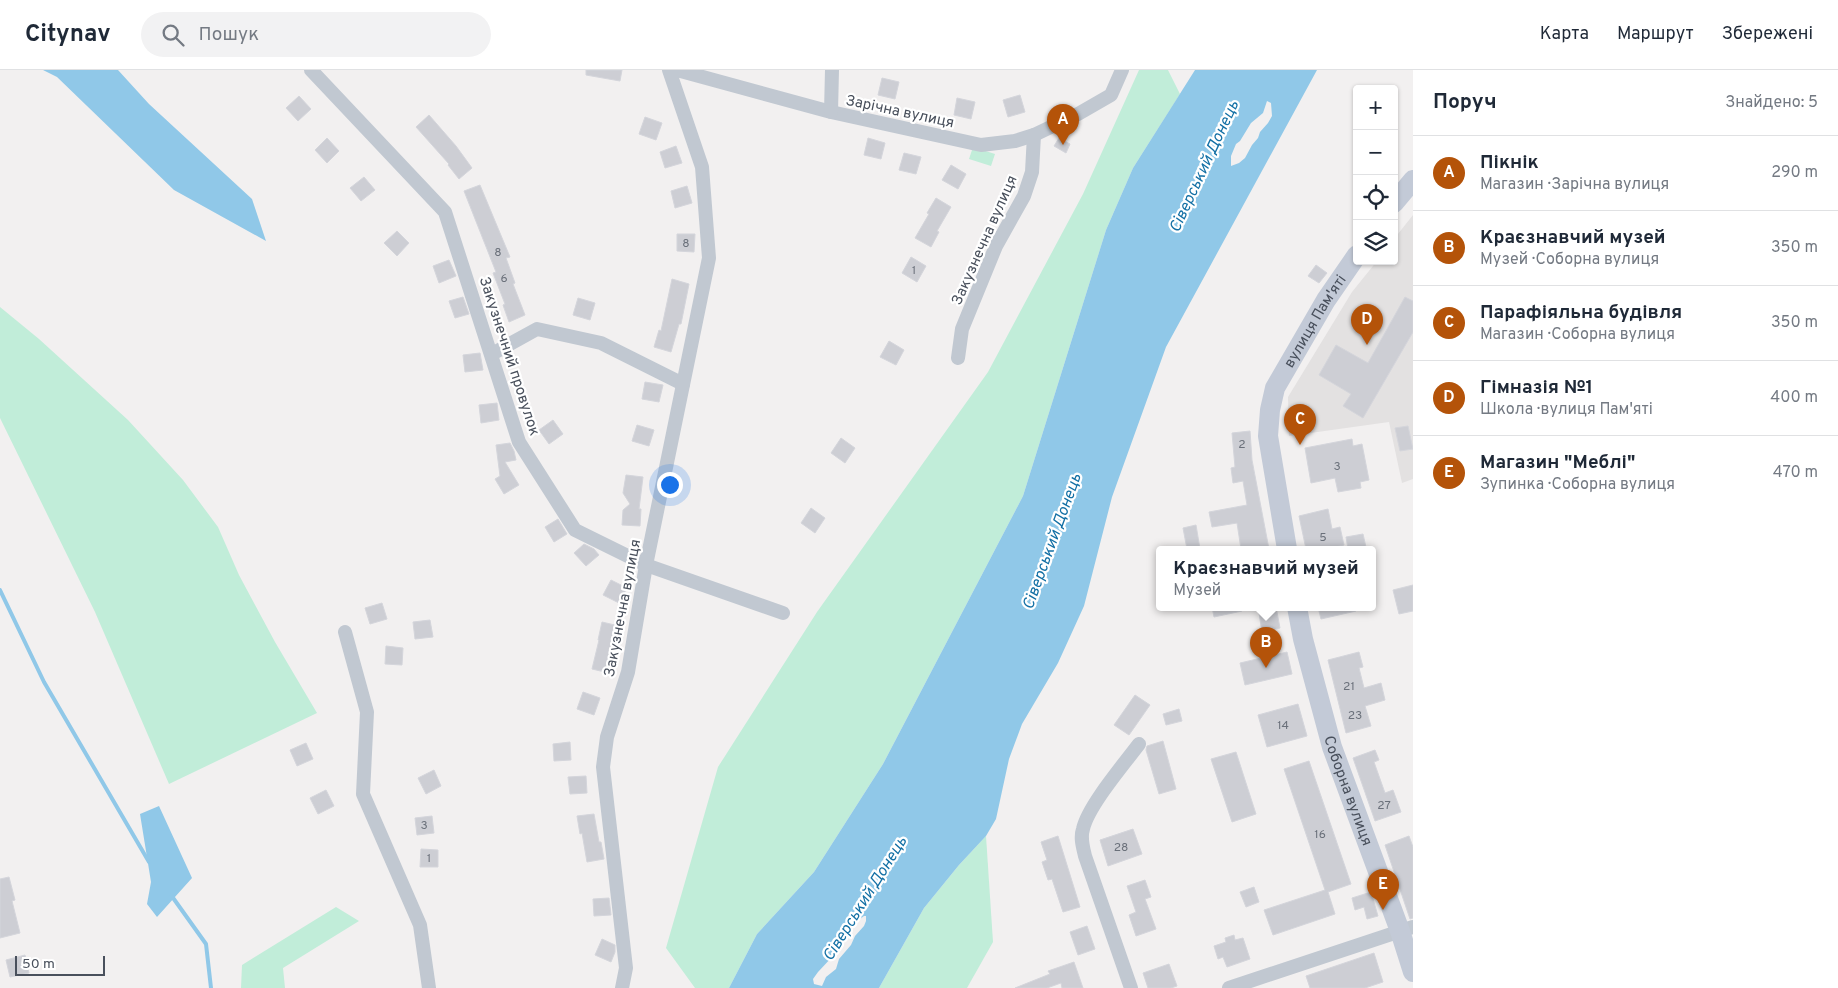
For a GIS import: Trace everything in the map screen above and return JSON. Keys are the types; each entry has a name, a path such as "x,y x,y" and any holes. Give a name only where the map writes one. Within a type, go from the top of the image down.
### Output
{"street":[{"name":"Закузнечний провулок","path":"311,70 445,212 519,442 575,530 646,565 783,613"},
{"name":"Закузнечна вулиця","path":"622,988 626,968 603,767 606,737 628,672 646,565 709,258 702,167 669,70"},
{"name":"Зарічна вулиця","path":"677,70 830,112 981,144 1015,141 1034,135 1078,114 1111,95 1122,70"},
{"path":"830,112 832,70"},
{"name":"Закузнечна вулиця","path":"958,358 962,329 996,246 1024,196 1032,172 1034,135"},
{"path":"1398,198 1413,180"},
{"name":"вулиця Пам'яті","path":"1286,546 1268,436 1270,410 1275,388 1326,300 1353,261"},
{"path":"492,354 536,329 601,343 683,384"},
{"name":"Соборна вулиця","path":"1298,611 1303,639 1332,747 1407,929 1413,972"},
{"path":"345,632 367,712 363,794 420,925 429,988"},
{"path":"1131,988 1085,856 1082,830 1087,815 1139,744"},
{"path":"1229,988 1407,929"}],"shaded area":[{"path":"1413,215 1413,479 1402,483 1389,422 1289,436 1288,397 1352,292 1374,265 1398,265 1398,234"}],"green space":[{"path":"1139,70 1168,70 1180,94 1133,168 1106,230 1023,496 883,764 814,872 757,934 729,988 695,988 666,948 718,767 817,612 988,372 1083,194"},
{"path":"973,147 995,154 991,166 969,159"},
{"path":"0,307 39,339 128,420 183,480 218,527 239,575 275,642 317,713 169,784 95,612 0,418"},
{"path":"986,836 993,942 967,988 879,988 924,908 959,865"},
{"path":"336,907 359,921 283,968 285,988 241,988 242,965"}],"water":[{"path":"43,70 118,70 149,104 252,199 266,241 174,190 57,77"},
{"name":"Сіверський Донець","path":"1195,70 1317,70 1166,347 1112,497 1084,606 1058,663 1022,724 1009,759 996,819 986,836 959,865 924,908 879,988 729,988 757,934 814,872 883,764 1023,496 1106,230 1133,168","holes":["1267,101 1271,103 1272,116 1245,158 1231,166 1231,156 1236,144 1240,141 1251,123 1263,113","866,916 864,926 839,959 836,969 826,977 822,986 814,984 813,979 833,956 846,930"]},
{"path":"159,806 192,878 157,917 147,904 151,882 140,814"}],"building":[{"path":"586,70 622,70 620,81 586,75"},
{"path":"882,78 899,82 895,99 878,95"},
{"path":"1020,95 1025,112 1008,117 1003,100"},
{"path":"299,96 311,109 298,121 286,108"},
{"path":"957,98 975,102 971,119 954,115"},
{"path":"429,115 472,168 459,179 449,164 416,127"},
{"path":"645,117 662,123 656,140 639,134"},
{"path":"327,138 339,151 327,163 315,150"},
{"path":"868,138 885,143 881,159 864,155"},
{"path":"1059,138 1070,144 1066,153 1054,146"},
{"path":"676,146 682,163 665,168 660,152"},
{"path":"904,153 921,157 916,174 899,170"},
{"path":"951,165 966,174 958,189 942,180"},
{"path":"364,177 375,190 361,201 350,188"},
{"path":"480,185 510,257 506,258 515,283 513,284 525,315 509,322 503,305 505,304 493,273 496,272 464,191"},
{"path":"687,186 692,203 675,208 671,191"},
{"path":"936,198 951,207 937,231 939,232 931,247 915,238"},
{"path":"397,231 409,243 397,256 384,243"},
{"path":"677,234 695,234 694,252 677,251"},
{"path":"911,257 926,266 917,282 902,273"},
{"path":"449,260 456,276 439,283 433,266"},
{"path":"1316,265 1327,273 1319,283 1308,276"},
{"path":"672,279 689,284 681,324 679,324 671,352 654,347 659,330 661,331"},
{"path":"463,297 469,314 455,318 449,301"},
{"path":"1405,297 1413,301 1413,332 1363,418 1343,406 1351,394 1319,375 1336,345 1368,363"},
{"path":"578,298 595,303 590,320 573,315"},
{"path":"889,341 904,350 896,365 880,357"},
{"path":"480,353 483,370 465,372 463,355"},
{"path":"645,382 663,385 659,402 642,399"},
{"path":"497,403 499,420 481,423 479,405"},
{"path":"553,420 563,434 549,444 539,430"},
{"path":"637,425 654,430 649,446 632,441"},
{"path":"1408,426 1413,449 1400,451 1395,428"},
{"path":"1250,431 1252,460 1268,546 1241,546 1237,523 1212,527 1209,512 1247,505 1243,481 1233,483 1231,468 1235,467 1232,433"},
{"path":"841,438 855,448 845,463 831,453"},
{"path":"1352,439 1353,446 1362,444 1369,480 1360,482 1361,488 1338,492 1335,478 1311,483 1305,448"},
{"path":"510,443 516,460 505,462 519,485 504,494 495,479 500,476 496,445"},
{"path":"626,475 643,477 639,509 641,509 640,526 622,525 623,510 630,504 623,493"},
{"path":"811,508 825,518 815,533 801,523"},
{"path":"1328,509 1332,529 1340,527 1344,545 1305,546 1299,516"},
{"path":"558,519 567,534 554,542 545,527"},
{"path":"1196,525 1200,546 1186,546 1183,528"},
{"path":"1363,534 1366,546 1348,546 1346,537"},
{"path":"584,544 594,549 599,555 586,566 574,553"},
{"path":"611,580 627,588 619,603 603,595"},
{"path":"1413,585 1413,611 1399,614 1393,590"},
{"path":"382,603 387,619 370,624 365,608"},
{"path":"1213,611 1242,611 1214,617"},
{"path":"1259,611 1277,611 1280,628 1262,632"},
{"path":"1319,611 1356,611 1321,619"},
{"path":"430,620 433,637 415,639 413,622"},
{"path":"602,622 619,626 609,673 592,669"},
{"path":"386,646 403,648 402,665 385,664"},
{"path":"1287,652 1292,674 1245,685 1240,663"},
{"path":"1359,652 1363,667 1359,668 1364,688 1381,683 1385,700 1365,706 1371,726 1346,733 1328,660"},
{"path":"583,692 600,698 594,715 577,709"},
{"path":"1135,695 1150,705 1129,735 1114,725"},
{"path":"1298,704 1307,736 1267,747 1258,715"},
{"path":"1179,709 1182,721 1166,725 1163,714"},
{"path":"1163,741 1176,789 1159,794 1146,750 1147,746"},
{"path":"570,742 571,760 554,761 553,744"},
{"path":"306,743 313,759 297,766 290,750"},
{"path":"1375,750 1379,760 1374,762 1385,793 1393,790 1401,812 1375,821 1353,758"},
{"path":"1236,752 1256,814 1232,822 1211,759"},
{"path":"1309,761 1351,884 1328,892 1335,914 1273,935 1264,910 1325,890 1284,769"},
{"path":"434,770 441,786 426,794 418,778"},
{"path":"586,776 587,793 570,794 568,777"},
{"path":"326,790 334,806 318,814 310,798"},
{"path":"594,814 604,859 587,862 577,816"},
{"path":"432,816 434,833 417,835 415,818"},
{"path":"1133,829 1142,854 1108,866 1100,840"},
{"path":"1058,836 1080,907 1063,912 1052,879 1048,880 1042,862 1047,860 1041,842"},
{"path":"1409,836 1413,847 1413,918 1410,919 1385,845"},
{"path":"421,849 438,850 438,867 420,867"},
{"path":"9,877 15,900 12,901 20,933 0,938 0,879"},
{"path":"1145,880 1151,897 1145,899 1156,929 1136,936 1129,915 1136,912 1127,886"},
{"path":"1254,887 1259,902 1246,907 1240,892"},
{"path":"1371,892 1378,916 1367,919 1364,907 1355,910 1352,898"},
{"path":"609,898 611,915 594,916 593,899"},
{"path":"1087,926 1095,949 1078,955 1070,932"},
{"path":"1234,935 1235,940 1243,938 1250,959 1227,967 1223,957 1218,959 1214,946 1226,942 1225,938"},
{"path":"602,939 615,945 615,952 611,962 595,955"},
{"path":"1374,953 1383,982 1365,988 1310,988 1306,976"},
{"path":"25,955 29,973 10,977 6,960"},
{"path":"1074,962 1083,988 1062,988 1061,983 1047,988 1015,988 1050,974 1048,971"},
{"path":"1169,964 1177,986 1171,988 1148,988 1143,973"}],"waterway":[{"path":"0,590 44,682 149,862"},
{"path":"171,895 206,944 211,988"}],"place":[{"name":"Пікнік","path":"1063,145"},
{"name":"Гімназія №1","path":"1367,345"},
{"name":"Парафіяльна будівля","path":"1300,445"},
{"name":"Краєзнавчий музей","path":"1266,668"},
{"name":"Магазин \"Меблі\"","path":"1383,910"}]}
